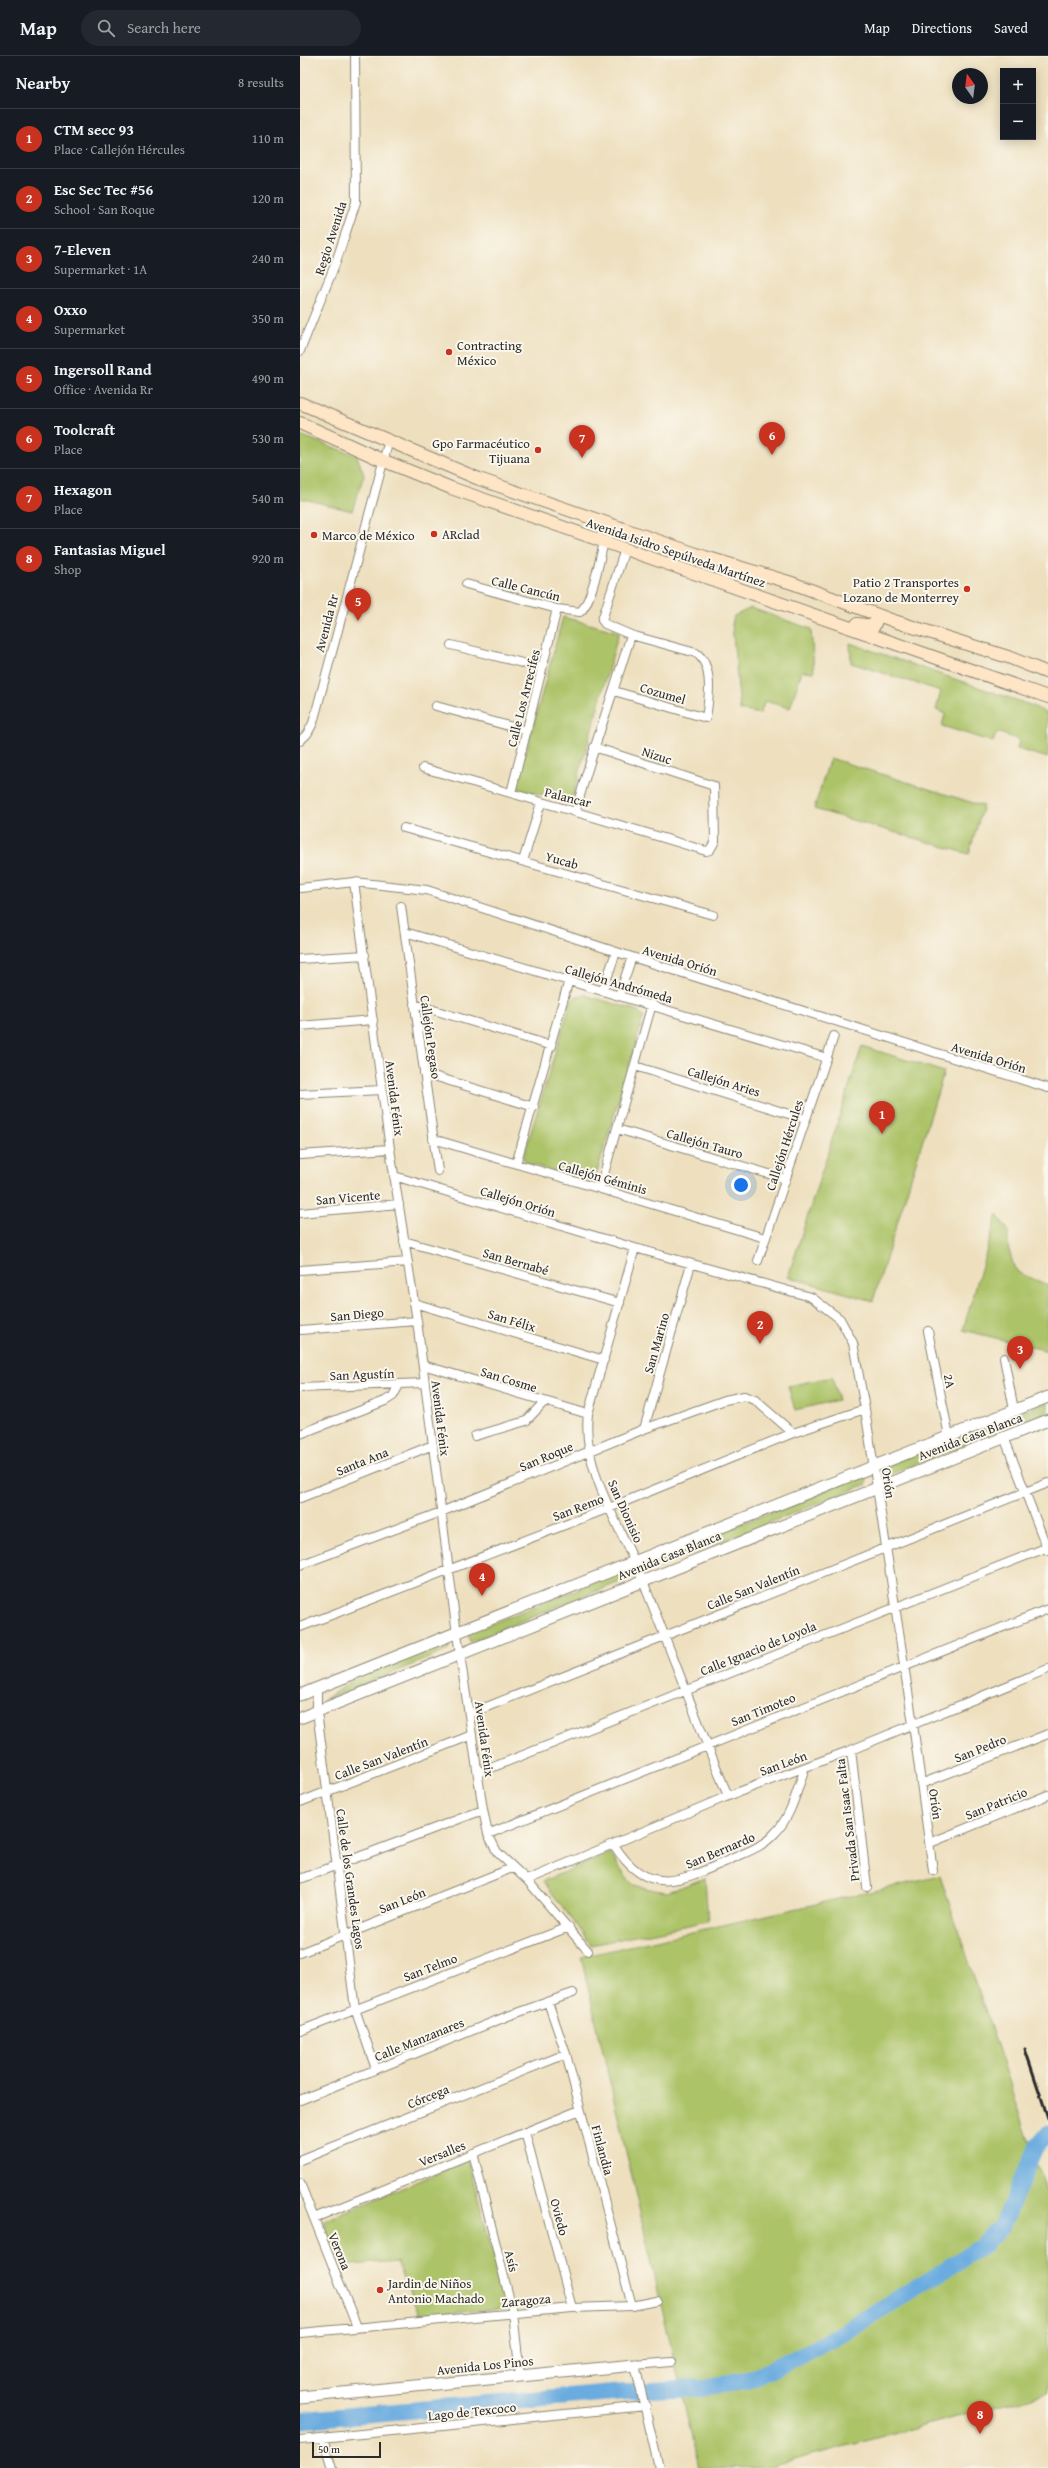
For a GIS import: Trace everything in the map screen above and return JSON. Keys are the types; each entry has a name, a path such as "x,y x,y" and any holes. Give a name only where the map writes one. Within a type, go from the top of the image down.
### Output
{"main road":[{"name":"Avenida Isidro Sepúlveda Martínez","path":"300,403 478,479 704,557 792,583 878,615 1008,657 1048,673"},
{"name":"Avenida Isidro Sepúlveda Martínez","path":"300,423 382,460 452,488 1048,697"},
{"path":"835,622 872,627 875,625 878,615"}],"street":[{"name":"Regio Avenida","path":"300,351 336,262 350,224 356,202 355,56"},
{"name":"Avenida Rr","path":"300,741 313,723 382,460 389,440"},
{"name":"Calle Cancún","path":"466,584 557,609 580,612 584,609 592,588 604,542"},
{"path":"576,810 594,747 614,691 631,635 605,624 602,620 625,549"},
{"name":"Calle Los Arrecifes","path":"511,793 557,609"},
{"name":"Cozumel","path":"614,691 706,718 708,702 707,665 705,660 696,652 631,635"},
{"path":"451,645 542,668"},
{"path":"436,706 527,731"},
{"name":"Nizuc","path":"594,747 714,786 714,841 710,850 706,851"},
{"name":"Palancar","path":"423,768 541,803 576,810 706,851"},
{"path":"523,861 541,803"},
{"name":"Yucab","path":"404,828 713,915"},
{"name":"Avenida Orión","path":"300,888 354,882 427,890 616,952 1048,1088"},
{"name":"Avenida Fénix","path":"354,882 390,1149 417,1321 448,1570 478,1773 482,1810 488,1834 497,1852 512,1868 527,1880 569,1927 588,1951"},
{"name":"Callejón Pegaso","path":"401,906 438,1171"},
{"name":"Callejón Andrómeda","path":"404,932 652,1004 827,1058"},
{"path":"603,990 616,952"},
{"path":"300,959 365,955"},
{"path":"620,995 632,957"},
{"path":"516,1164 552,1046 569,980"},
{"path":"414,1004 552,1046"},
{"path":"600,1188 652,1004"},
{"path":"300,1026 373,1020"},
{"name":"Callejón Hércules","path":"758,1261 834,1036"},
{"name":"Callejón Aries","path":"635,1066 805,1119"},
{"path":"424,1074 534,1107"},
{"path":"300,1094 382,1090"},
{"name":"Callejón Tauro","path":"617,1129 786,1179"},
{"name":"Callejón Géminis","path":"433,1139 765,1238"},
{"path":"300,1155 390,1149"},
{"name":"Callejón Orión","path":"394,1176 635,1248"},
{"name":"San Vicente","path":"300,1213 399,1204"},
{"name":"San Bernabé","path":"404,1241 620,1304"},
{"name":"Orión","path":"635,1248 811,1297 840,1319 853,1343 878,1487 885,1546 913,1724 933,1871"},
{"name":"San Dionisio","path":"635,1248 588,1414 586,1431 589,1451 609,1508 635,1561 663,1636 728,1796"},
{"path":"300,1270 408,1262"},
{"name":"San Marino","path":"644,1429 691,1264"},
{"name":"San Félix","path":"414,1303 604,1360"},
{"name":"San Diego","path":"300,1330 417,1321"},
{"name":"2A","path":"928,1331 949,1436"},
{"path":"1004,1358 1014,1410"},
{"name":"San Cosme","path":"423,1365 588,1414"},
{"name":"San Agustín","path":"300,1388 424,1383"},
{"path":"300,1434 385,1401 393,1396 399,1385"},
{"name":"San Roque","path":"300,1565 441,1512 644,1429 725,1400 744,1396 755,1400 793,1433"},
{"name":"Avenida Casa Blanca","path":"300,1695 457,1634 635,1561 1048,1397"},
{"path":"475,1436 526,1421 544,1402"},
{"name":"San Remo","path":"300,1627 609,1508 793,1433 865,1409"},
{"name":"Avenida Casa Blanca","path":"300,1718 460,1652 1048,1420"},
{"path":"1004,1437 1047,1548"},
{"name":"Santa Ana","path":"300,1498 432,1445"},
{"name":"Calle San Valentín","path":"469,1714 885,1546 1048,1483"},
{"name":"Calle Ignacio de Loyola","path":"478,1773 894,1607 1047,1548"},
{"name":"San Timoteo","path":"488,1834 1048,1608"},
{"name":"San León","path":"527,1880 614,1845 728,1796 851,1750 1048,1669"},
{"name":"Calle de los Grandes Lagos","path":"317,1688 317,1711 356,2009 376,2069"},
{"name":"San Pedro","path":"921,1784 1048,1734"},
{"name":"Calle San Valentín","path":"300,1802 472,1735"},
{"name":"Privada San Isaac Falta","path":"851,1750 867,1887"},
{"name":"San Bernardo","path":"614,1845 626,1864 660,1881 673,1881 702,1872 765,1843 775,1834 784,1822 805,1768"},
{"name":"San Patricio","path":"930,1843 1048,1795"},
{"path":"300,1879 482,1810"},
{"name":"San León","path":"300,1953 512,1868"},
{"name":"San Telmo","path":"300,2031 569,1927"},
{"name":"Calle Manzanares","path":"300,2100 508,2016 573,1993"},
{"name":"Finlandia","path":"548,2002 566,2054 632,2306"},
{"name":"Córcega","path":"300,2160 566,2054"},
{"name":"Versalles","path":"314,2218 580,2110"},
{"name":"Oviedo","path":"525,2132 572,2308"},
{"name":"Asís","path":"473,2154 513,2313 520,2375"},
{"name":"Verona","path":"300,2183 357,2327"},
{"name":"Zaragoza","path":"300,2333 572,2308 632,2306 657,2300"},
{"name":"Avenida Los Pinos","path":"300,2397 520,2375 672,2362"},
{"path":"635,2365 659,2468"},
{"name":"Lago de Texcoco","path":"300,2440 645,2403"},
{"path":"323,2438 332,2468"}],"green space":[{"path":"300,435 357,456 364,475 352,511 300,498"},
{"path":"751,608 811,629 814,672 802,671 790,708 765,701 760,714 740,710 732,624 734,616"},
{"path":"563,617 619,632 571,803 516,788"},
{"path":"850,643 1033,706 1048,714 1048,758 1017,749 1019,740 997,732 993,742 942,726 945,714 936,710 941,691 851,663"},
{"path":"830,758 983,806 969,854 814,809"},
{"path":"585,995 636,1010 644,1016 594,1182 590,1183 527,1163 523,1158 571,1001 577,996"},
{"path":"862,1046 944,1072 873,1301 788,1277"},
{"path":"997,1215 1008,1230 1008,1247 1014,1267 1019,1273 1048,1285 1048,1351 963,1330"},
{"path":"832,1377 838,1400 795,1410 788,1386"},
{"path":"1048,1402 1048,1412 886,1476 884,1466"},
{"path":"866,1474 867,1484 645,1572 641,1564"},
{"path":"628,1569 632,1577 470,1642 468,1633"},
{"path":"449,1642 449,1650 324,1700 354,1679"},
{"path":"610,1853 625,1876 634,1885 668,1892 705,1878 708,1921 591,1945 543,1881"},
{"path":"940,1876 1048,2196 1048,2393 763,2468 699,2468 581,1957"},
{"path":"466,2161 469,2164 506,2305 503,2309 419,2315 397,2261 341,2266 324,2221"}],"waterway":[{"path":"300,2420 618,2392 707,2388 754,2378 831,2340 981,2247 1001,2228 1037,2146 1048,2133"}],"railway":[{"path":"1025,2049 1048,2118"}],"place":[{"name":"Contracting México","path":"449,352"},
{"name":"Gpo Farmacéutico Tijuana","path":"538,450"},
{"name":"Toolcraft","path":"772,455"},
{"name":"Hexagon","path":"582,458"},
{"name":"ARclad","path":"434,534"},
{"name":"Marco de México","path":"314,535"},
{"name":"Patio 2 Transportes Lozano de Monterrey","path":"967,589"},
{"name":"Ingersoll Rand","path":"358,621"},
{"name":"CTM secc 93","path":"882,1134"},
{"name":"Esc Sec Tec #56","path":"760,1344"},
{"name":"7-Eleven","path":"1020,1369"},
{"name":"Oxxo","path":"482,1596"},
{"name":"Jardin de Niños Antonio Machado","path":"380,2290"},
{"name":"Fantasias Miguel","path":"980,2434"}]}
